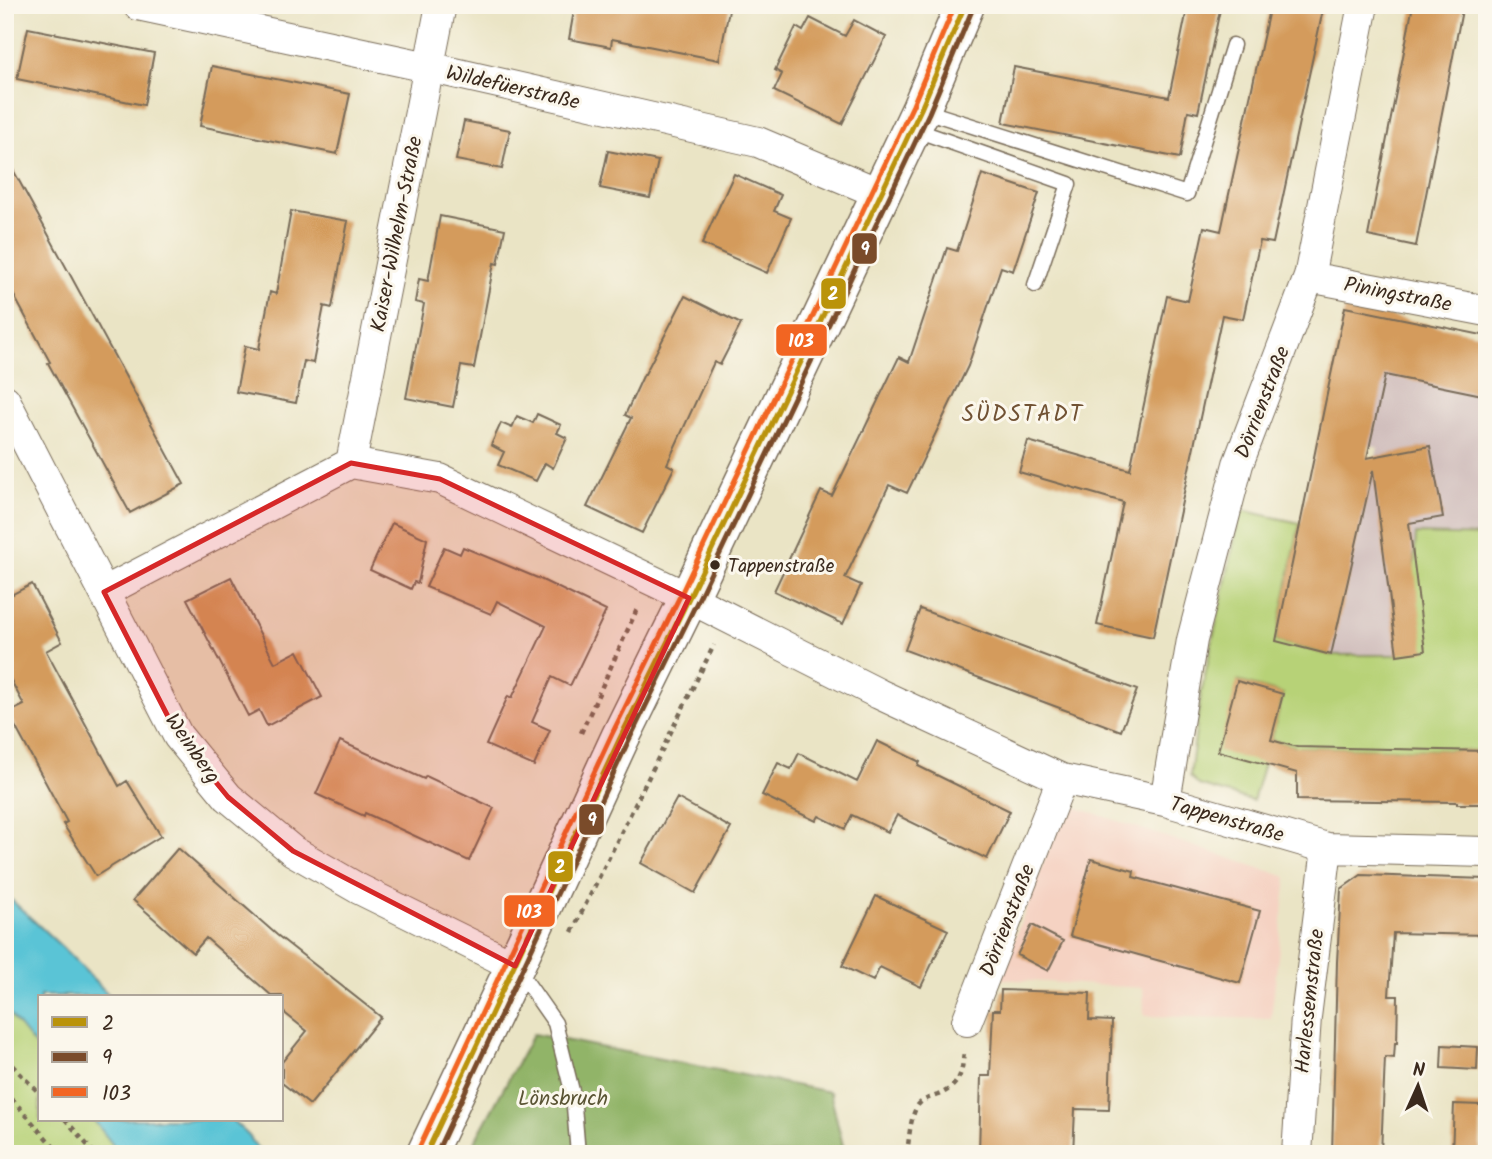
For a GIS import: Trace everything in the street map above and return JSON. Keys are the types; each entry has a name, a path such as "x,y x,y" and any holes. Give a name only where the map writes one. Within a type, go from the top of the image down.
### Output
{"main road":[{"path":"426,1154 620,738 881,194 965,5"}],"street":[{"name":"Wildefüerstraße","path":"138,5 758,142 881,194"},
{"name":"Kaiser-Wilhelm-Straße","path":"351,463 441,5"},
{"name":"Dörrienstraße","path":"1165,801 1192,640 1238,464 1309,277 1363,5"},
{"name":"Piningstraße","path":"1309,277 1487,311"},
{"name":"Weinberg","path":"5,400 178,736 228,797 293,851 359,889 515,966"},
{"path":"104,592 351,463"},
{"name":"Tappenstraße","path":"351,463 440,479 689,598 879,694 1062,779 1165,801 1327,848 1487,852"},
{"name":"Dörrienstraße","path":"967,1021 1062,779"},
{"name":"Harlessemstraße","path":"1297,1154 1306,1017 1327,848"}],"lane":[{"path":"916,119 1186,194 1233,46"},
{"path":"916,119 1069,184 1035,285"},
{"path":"515,966 555,1023 573,1095 578,1154"}],"path":[{"path":"569,938 727,618"},
{"path":"907,1154 914,1114 918,1106 924,1100 945,1091 962,1072 967,1021"},
{"path":"5,1058 38,1092"},
{"path":"5,1091 60,1154"},
{"path":"66,1120 95,1154"}],"highlighted area":[{"path":"351,463 440,479 689,598 515,966 293,851 228,797 178,736 104,592"}],"shaded area":[{"path":"1385,375 1487,396 1487,536 1417,534 1414,565 1425,651 1397,655 1331,655 1378,448 1370,445"},
{"path":"1066,804 1287,877 1271,1019 1144,1016 1143,988 999,979"}],"green space":[{"path":"1241,510 1300,523 1276,641 1331,655 1397,655 1414,565 1416,534 1487,536 1487,751 1297,747 1271,740 1283,694 1238,681 1264,763 1253,801 1199,785 1190,776 1201,694"},
{"path":"5,1008 38,1049 38,1120 94,1120 120,1154 5,1154"},
{"name":"Lönsbruch","path":"533,1034 830,1092 845,1154 468,1154"}],"water":[{"path":"5,894 109,995 38,995 38,1049 5,1008"},
{"path":"94,1120 232,1120 249,1136 261,1154 120,1154"}],"building":[{"path":"575,5 730,5 719,60 612,39 611,47 569,39"},
{"path":"1188,5 1221,5 1198,113 1188,111 1180,158 1003,123 1014,67 1169,97"},
{"path":"1270,5 1324,5 1273,243 1260,241 1243,319 1222,315 1153,637 1097,625 1123,502 1019,472 1028,441 1130,470 1167,296 1188,301 1204,227 1221,231"},
{"path":"1413,5 1463,5 1416,246 1368,236"},
{"path":"810,18 845,36 854,20 886,37 842,124 774,91 782,74 775,70 796,27 803,31"},
{"path":"28,28 154,53 144,105 17,79"},
{"path":"212,66 350,94 337,154 200,126"},
{"path":"464,121 510,130 502,169 456,160"},
{"path":"608,151 658,161 650,198 600,188"},
{"path":"5,155 184,484 130,513 5,279"},
{"path":"734,174 781,195 774,211 791,218 767,273 702,244"},
{"path":"982,174 1039,193 1013,271 1001,267 968,366 907,493 889,485 845,578 861,585 843,624 774,591 821,491 832,496 899,357 909,362 947,248 957,251"},
{"path":"291,211 348,221 332,308 324,306 313,363 304,361 296,403 236,392 245,346 259,349 270,292 276,294"},
{"path":"440,216 505,229 498,264 494,263 474,368 461,366 453,407 406,398 424,304 415,302 419,279 428,281"},
{"path":"685,296 741,324 720,365 714,362 667,464 674,468 642,533 587,507 631,418 625,415 644,374"},
{"path":"1345,307 1487,336 1487,396 1385,375 1367,458 1430,446 1443,517 1409,523 1425,651 1397,655 1373,470 1331,655 1276,641"},
{"path":"537,414 561,425 557,433 567,438 553,468 545,463 536,481 498,465 504,452 491,445 501,423 512,428 517,416 533,423"},
{"path":"392,523 427,539 418,583 414,582 411,589 370,570"},
{"path":"444,547 460,554 463,547 540,579 606,611 570,686 552,677 532,722 550,730 534,766 486,745 508,696 512,698 546,626 497,601 491,614 426,587"},
{"path":"231,577 275,663 298,651 322,697 267,726 259,710 248,716 187,599"},
{"path":"32,584 62,642 46,651 119,786 127,781 161,836 96,876 63,824 67,822 8,713 24,705 5,669 5,598"},
{"path":"920,609 1137,690 1121,731 905,650"},
{"path":"1237,681 1283,694 1271,740 1297,747 1487,751 1487,804 1297,800 1297,773 1218,751"},
{"path":"340,741 424,779 426,776 494,808 469,861 365,813 364,816 316,794"},
{"path":"877,741 920,762 918,766 1010,811 987,859 897,815 888,832 852,815 845,829 819,816 816,821 762,795 778,763 791,769 799,753 857,782"},
{"path":"677,798 731,828 695,893 641,863"},
{"path":"178,848 277,935 381,1017 310,1105 284,1085 284,1060 307,1031 284,1013 284,995 271,995 206,938 193,953 133,900"},
{"path":"1091,859 1134,871 1133,877 1260,911 1240,983 1070,936"},
{"path":"1361,875 1487,879 1487,935 1393,933 1389,996 1398,996 1397,1043 1394,1058 1385,1057 1381,1154 1332,1154 1341,889"},
{"path":"876,896 948,930 921,987 880,967 873,981 842,966"},
{"path":"1032,925 1063,941 1048,971 1017,955"},
{"path":"1001,990 1090,993 1089,1020 1112,1021 1109,1110 1075,1109 1073,1154 979,1154 981,1076 990,1076 993,1010 1000,1010"},
{"path":"1442,1045 1478,1047 1477,1070 1441,1068"},
{"path":"1454,1104 1481,1105 1480,1154 1452,1154"}],"transit line":[{"name":"103","path":"418,1150 612,734 913,105 955,5"},
{"name":"2","path":"426,1154 620,738 921,109 965,5"},
{"name":"9","path":"436,1154 628,742 929,113 973,8"}],"place":[{"name":"Tappenstraße","path":"715,565"}],"district":[{"name":"SÜDSTADT","path":"1023,413"}]}
